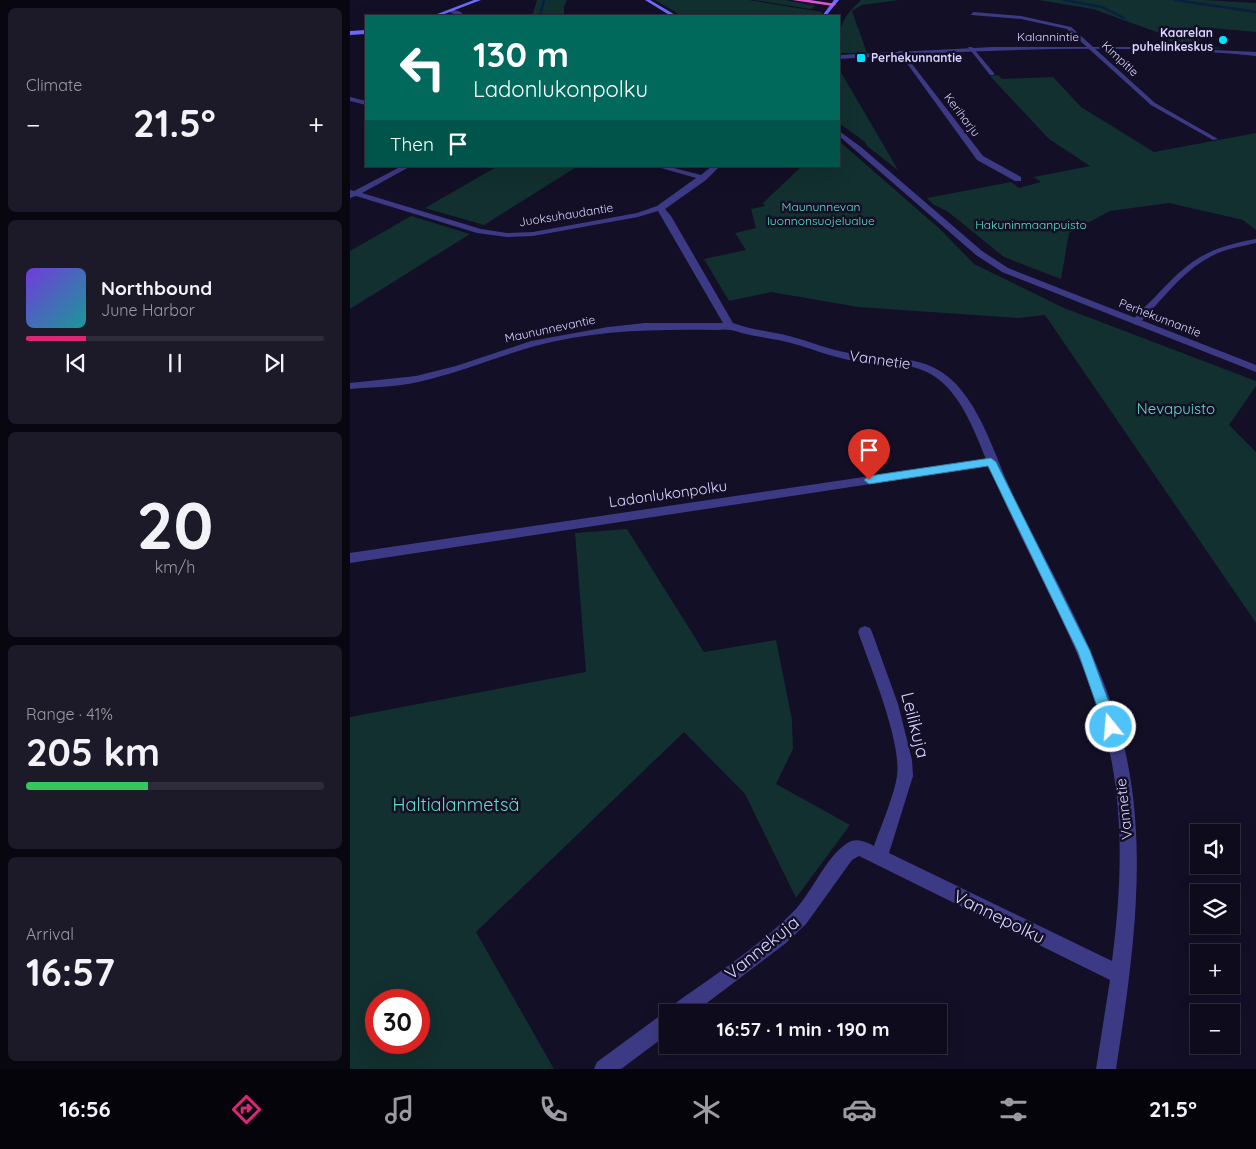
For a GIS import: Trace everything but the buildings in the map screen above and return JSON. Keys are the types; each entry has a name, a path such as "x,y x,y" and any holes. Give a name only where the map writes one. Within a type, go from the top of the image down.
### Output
{"highway":[{"path":"796,0 835,2"}],"main road":[{"path":"438,15 479,0"},
{"path":"647,0 672,15"},
{"path":"825,15 835,2"},
{"path":"350,33 365,32"}],"street":[{"path":"451,11 460,15"},
{"name":"Kimpitie","path":"973,14 984,13 1061,25 1071,30 1153,104 1215,139"},
{"path":"970,48 992,74"},
{"name":"Kalannintie","path":"840,57 970,48 1186,48 1256,54"},
{"name":"Keriharju","path":"900,52 980,158 1018,179"},
{"path":"350,99 365,103"},
{"name":"Perhekunnantie","path":"840,134 992,262 1026,280 1256,369"},
{"path":"352,194 406,167"},
{"path":"660,167 703,178"},
{"name":"Juoksuhaudantie","path":"352,194 480,231 507,235 533,234 638,215 660,208 716,167"},
{"path":"660,208 671,223 729,325"},
{"path":"1136,322 1188,266 1201,257 1226,247 1256,242"},
{"name":"Maununnevantie","path":"350,386 416,379 459,368 534,343 608,330 645,326 717,327 729,325"},
{"name":"Vannetie","path":"729,325 747,332 786,338 856,358 900,361 928,368 946,379 961,396 991,462 1084,651 1108,714 1118,753 1125,800 1129,894 1125,948 1106,1069"},
{"name":"Ladonlukonpolku","path":"350,558 991,462"},
{"name":"Leilikuja","path":"865,632 893,715 906,762 905,776 879,857"},
{"name":"Vannekuja","path":"691,1004 780,937 800,918 846,854 854,848 860,848 879,857"},
{"name":"Vannepolku","path":"879,857 1120,975"},
{"path":"604,1069 659,1029"}],"green space":[{"path":"537,0 567,0 564,7 564,15 532,15"},
{"path":"655,0 749,0 822,12 820,15 680,15"},
{"path":"754,0 785,0 816,6 810,9"},
{"path":"861,0 899,0 862,5 852,11 867,53 840,53 842,24 849,12"},
{"path":"1039,0 1205,0 1256,3 1256,32 1199,27 1199,42 1222,49 1174,46 1162,34 1093,9"},
{"path":"840,71 898,170 867,146 865,142 840,124"},
{"name":"Hakuninmaanpuisto","path":"998,75 1002,79 1053,77 1081,107 1154,152 1256,133 1256,230 1243,220 1169,203 1110,211 1069,233 1061,279 1004,257 947,211 934,205 927,198 1011,182 1019,188 1041,182 1034,177 1090,166 1049,139 990,76"},
{"name":"Nevapuisto","path":"840,142 941,230 974,264 1064,308 1256,381 1256,386 1229,425 1256,452 1256,623 1045,315 1019,318 858,307 771,292 729,301 704,259 746,250 735,233 756,228 751,209 765,206 763,203 801,167 840,167"},
{"path":"496,167 576,167 484,225 425,208"},
{"path":"411,216 470,234 350,309 350,251"},
{"name":"Haltialanmetsä","path":"627,529 704,652 776,640 792,720 793,749 776,784 850,825 796,898 745,794 684,732 476,932 554,1069 350,1069 350,717 586,672 575,533"}],"waterway":[{"path":"540,15 544,0"},
{"path":"1064,0 1102,7 1124,18"},
{"path":"1175,0 1256,12"}],"place":[{"name":"Kaarelan puhelinkeskus","path":"1223,40"},
{"name":"Perhekunnantie","path":"861,58"}],"route":[{"path":"869,480 991,462 1084,651 1108,714 1111,727"}],"park label":[{"name":"Maununnevan luonnonsuojelualue","path":"821,214"}]}
